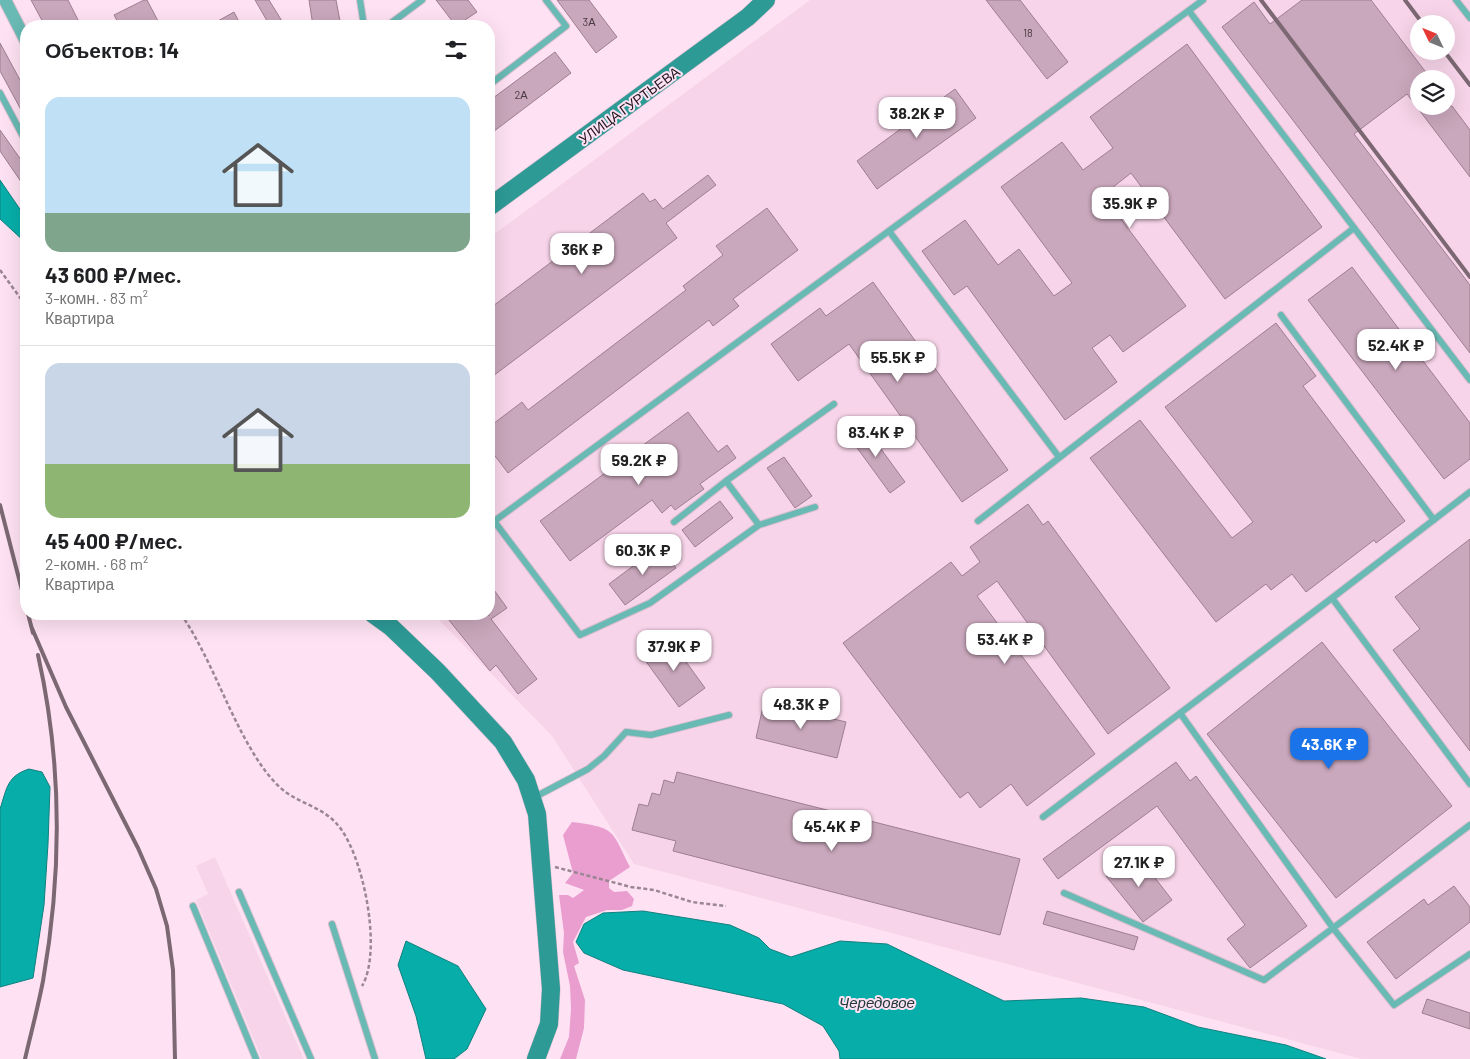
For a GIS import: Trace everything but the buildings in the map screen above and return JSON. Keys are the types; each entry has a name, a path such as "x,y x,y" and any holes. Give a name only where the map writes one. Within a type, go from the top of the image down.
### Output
{"main road":[{"name":"УЛИЦА ГУРТЬЕВА","path":"495,203 748,17 766,0"},
{"path":"381,620 438,672 503,742 526,780 537,814 551,989 549,1024 536,1059"},
{"path":"396,620 438,672"}],"street":[{"path":"5,0 20,29"}],"lane":[{"path":"360,0 363,20"},
{"path":"395,20 422,0"},
{"path":"495,80 566,26 546,0"},
{"path":"495,520 1204,0"},
{"path":"1456,0 1470,18"},
{"path":"1189,11 1470,380"},
{"path":"0,93 20,131"},
{"path":"978,521 1354,228"},
{"path":"889,231 1059,457"},
{"path":"1281,316 1434,520"},
{"path":"674,522 834,404"},
{"path":"726,482 759,525"},
{"path":"1043,818 1470,492"},
{"path":"495,528 580,634 650,603 759,525 815,507"},
{"path":"1332,598 1470,784"},
{"path":"1180,713 1333,928 1394,1005 1470,954"},
{"path":"532,798 588,769 604,756 626,732 651,735 729,715"},
{"path":"1064,893 1264,980 1470,825"},
{"path":"239,892 311,1059"},
{"path":"193,906 256,1059"},
{"path":"332,924 375,1059"}],"path":[{"path":"0,270 20,298"},
{"path":"185,620 196,636 247,741 262,767 287,793 320,810 336,823 356,858 367,899 370,925 370,954 366,980 355,998"},
{"path":"572,871 631,887 654,890 692,902 726,906"}],"shaded area":[{"path":"810,0 1470,0 1470,1059 1361,1059 634,864 552,736 439,620 495,620 495,234"},
{"path":"572,822 597,826 610,832 615,838 630,867 609,881 609,888 614,892 627,891 634,899 632,906 622,910 607,910 586,917 573,942 579,963 574,966 585,1000 584,1028 576,1059 560,1059 569,1037 571,1009 570,986 563,952 564,933 559,895 568,895 573,898 584,890 565,883 573,873 563,835"},
{"path":"215,857 304,1059 262,1059 196,900 208,894 196,866"}],"water":[{"path":"0,180 20,209 20,237 0,219"},
{"path":"29,769 42,772 50,787 44,905 33,978 0,987 0,809 6,789 12,779"},
{"name":"Чередовое","path":"643,911 730,925 759,938 770,949 791,957 840,941 887,944 1004,1001 1081,998 1144,1007 1198,1027 1286,1045 1326,1059 840,1059 839,1051 823,1026 783,1004 623,970 584,953 576,942 584,924 603,913"},
{"path":"406,941 458,966 486,1009 467,1049 454,1059 426,1059 416,1016 398,965"}],"railway":[{"path":"1261,0 1470,277"},
{"path":"1405,0 1416,15"},
{"path":"1451,60 1470,85"},
{"path":"0,505 20,583"},
{"path":"30,620 33,633"},
{"path":"31,626 66,707 138,848 156,889 167,926 173,970 175,1059"},
{"path":"25,1059 43,981 54,900 56,859 57,818 52,736 38,655"}]}
